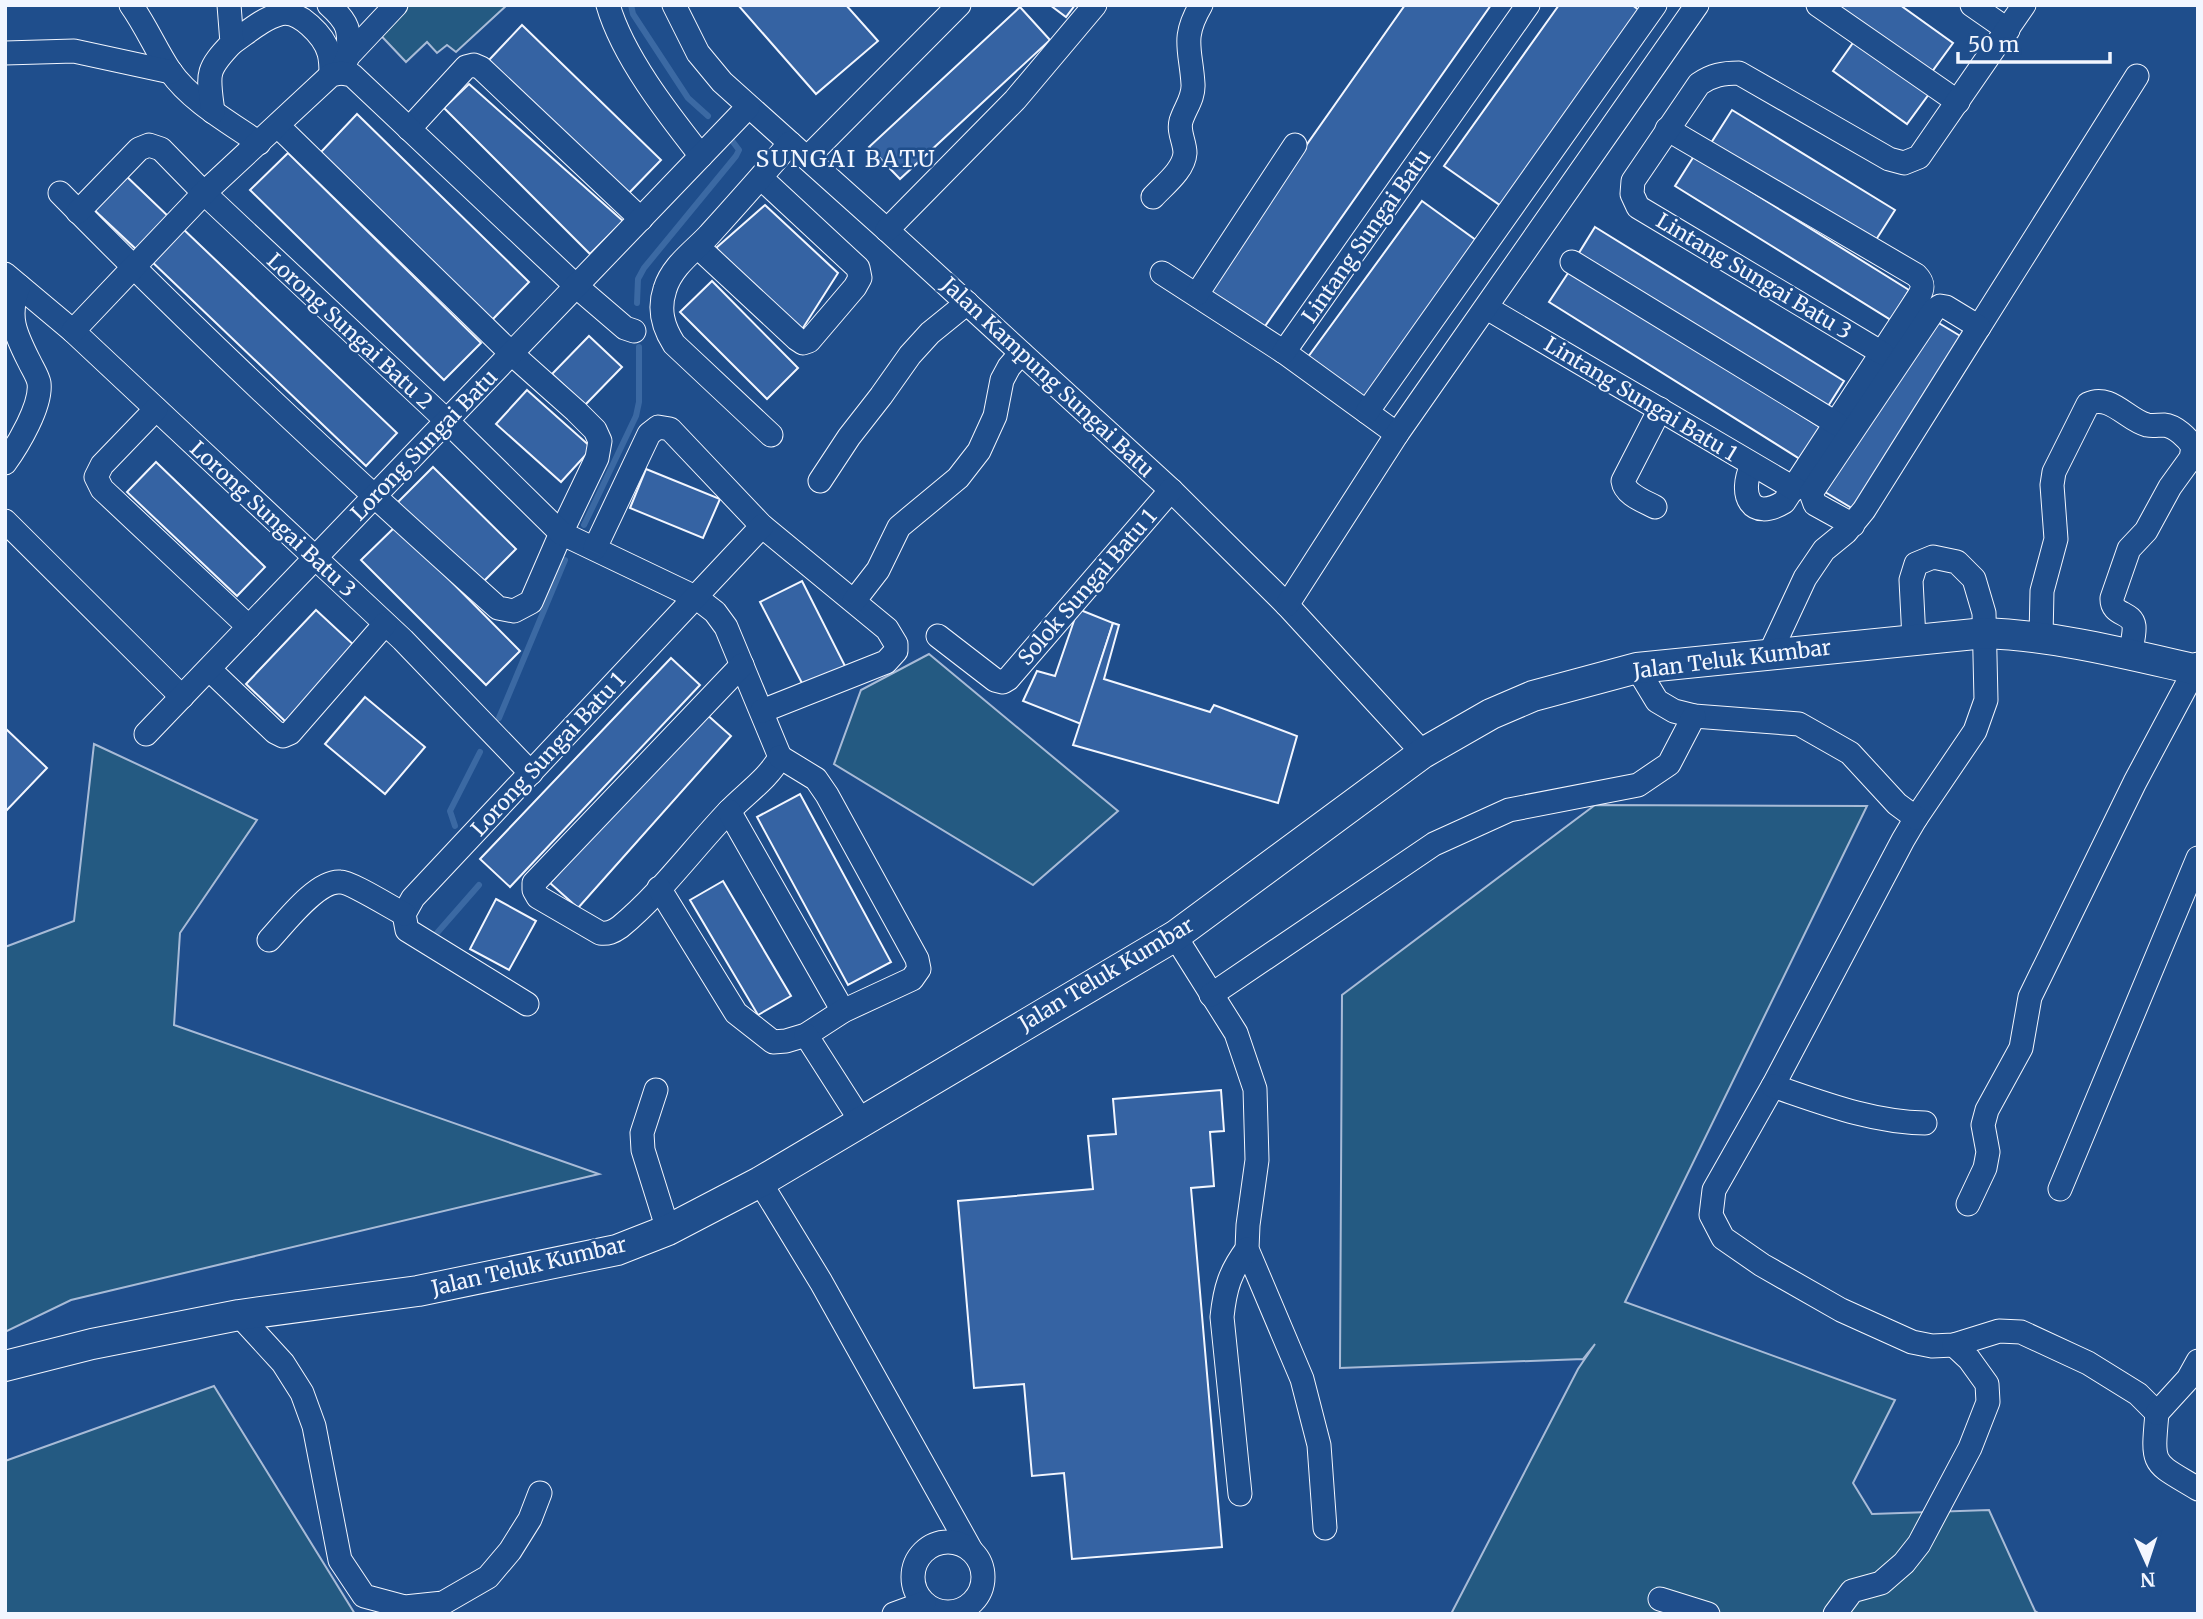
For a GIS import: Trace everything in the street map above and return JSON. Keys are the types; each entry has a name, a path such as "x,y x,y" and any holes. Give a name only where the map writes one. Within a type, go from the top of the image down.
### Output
{"main road":[{"name":"Jalan Teluk Kumbar","path":"5,1366 92,1344 239,1315 418,1291 525,1271 617,1250 668,1230 760,1182 1175,936 1423,753 1491,713 1532,696 1637,668 1985,633 2041,637 2197,668"}],"street":[{"path":"131,5 171,72 191,94 259,143"},
{"path":"229,5 232,43"},
{"path":"329,5 342,17 350,33 340,68"},
{"path":"73,331 204,193 340,68 396,5"},
{"path":"608,5 612,20 643,74 671,118 701,156"},
{"name":"Jalan Kampung Sungai Batu","path":"674,5 698,53 722,82 1171,490 1287,605 1423,753"},
{"path":"648,329 661,308 665,288 676,268 761,178 799,150 959,5"},
{"path":"887,230 1015,100 1095,5"},
{"path":"1153,197 1181,167 1185,154 1181,121 1190,103 1193,88 1187,43 1191,23 1201,5"},
{"name":"Lintang Sungai Batu","path":"1284,352 1528,5"},
{"path":"1367,412 1655,5"},
{"path":"1287,605 1397,434 1697,5"},
{"path":"1818,5 1958,102"},
{"path":"1972,5 2008,30"},
{"path":"1752,465 1744,490 1747,500 1759,508 1773,509 1784,502 1838,424 1919,296 1923,285 1916,275 1667,129 1699,84 1711,76 1739,73 1889,159 1904,163 1919,157 2024,5"},
{"path":"213,112 209,76 213,63 232,43 268,19 283,13 298,16 320,38 340,68 352,75 576,286 625,328 648,329 674,344 771,435"},
{"path":"5,52 74,51 171,72"},
{"path":"409,129 466,67 474,65 481,68 640,219"},
{"path":"1770,653 1805,578 1824,550 1853,525 2137,76"},
{"name":"Lorong Sungai Batu","path":"146,734 748,107"},
{"path":"60,193 133,267 374,497 498,608 514,611 531,602 597,458 600,441 587,421 512,354 278,126"},
{"name":"Lintang Sungai Batu 3","path":"1667,129 1633,181 1633,194 1638,207 1882,353"},
{"name":"Lorong Sungai Batu 2","path":"78,212 139,149 149,145 161,149 561,533 697,598 715,612 726,627 780,757"},
{"path":"1197,294 1295,145"},
{"path":"698,247 803,343 809,341 855,287 860,278 858,268 761,178"},
{"path":"1572,262 1838,424"},
{"path":"1163,273 1284,352 1397,434"},
{"path":"5,463 23,439 37,398 39,383 16,336 11,315 12,280"},
{"name":"Lorong Sungai Batu 3","path":"12,280 73,331 384,624 531,773"},
{"path":"820,481 909,355 930,333 967,303"},
{"path":"1853,525 1815,504 1811,493 1934,310 1940,306 1946,307 1979,327"},
{"name":"Lintang Sungai Batu 1","path":"1486,308 1795,489"},
{"path":"854,601 878,570 899,527 958,478 979,451 995,416 1002,380 1021,353"},
{"path":"2041,637 2042,591 2056,539 2054,472 2088,404 2096,400 2106,401 2146,425 2167,425 2189,439 2193,447 2190,458 2170,486 2146,531 2129,549 2112,598 2111,605 2116,611 2131,618 2134,624 2130,655"},
{"path":"156,409 102,465 96,477 102,489 249,627"},
{"path":"1655,508 1628,491 1623,486 1623,481 1660,409"},
{"path":"595,548 649,433 658,427 670,429 762,526 893,636 896,644 893,656 886,662 762,711"},
{"name":"Solok Sungai Batu 1","path":"937,636 995,680 1003,682 1008,679 1171,490"},
{"path":"5,521 182,697"},
{"name":"Lorong Sungai Batu 1","path":"404,914 413,898 762,526"},
{"path":"1914,639 1911,580 1916,564 1933,557 1957,562 1974,579 1981,597 1985,633 1986,700 1975,731 1916,818 1773,1086 1714,1190 1711,1215 1723,1238 1762,1265 1840,1310 1912,1342 1932,1346 1954,1345 1999,1331 2021,1332 2088,1363 2138,1394 2157,1413"},
{"path":"209,669 275,732 283,736 290,733 384,624"},
{"path":"659,888 736,1013 773,1042 806,1035 843,1011 912,979 919,969 917,959 816,779 780,757 774,768 729,811 659,888 609,934 600,933 538,897 534,883 742,665"},
{"path":"1637,668 1657,701 1674,711 1694,716 1776,720 1799,724 1850,754 1897,804 1916,818"},
{"path":"1968,1204 1987,1160 1983,1125 1987,1110 2021,1048 2030,997 2135,782 2197,668"},
{"path":"1211,995 1434,845 1509,810 1638,785 1669,764 1694,716"},
{"path":"729,811 843,1011"},
{"path":"2060,1189 2198,859"},
{"path":"270,940 313,893 328,884 341,881 404,914 407,930 527,1004"},
{"path":"1175,936 1236,1034 1255,1089 1257,1160 1248,1225 1248,1249 1302,1379 1319,1445 1325,1528"},
{"path":"806,1035 861,1121"},
{"path":"1773,1086 1865,1116 1925,1123"},
{"path":"656,1090 642,1133 643,1150 668,1230"},
{"path":"760,1182 821,1282 979,1560 983,1583 969,1611 941,1611 924,1602 916,1593 913,1581 913,1569 918,1558 937,1543 949,1541 971,1550"},
{"path":"1240,1494 1222,1317 1225,1290 1236,1265 1248,1249"},
{"path":"239,1315 284,1363 302,1393 314,1426 340,1560 364,1596 405,1607 443,1603 488,1577 510,1551 530,1519 540,1493"},
{"path":"1835,1614 1852,1591 1881,1583 1904,1563 1919,1544 1970,1448 1988,1402 1987,1384 1969,1359 1954,1345"},
{"path":"2198,1361 2188,1379 2157,1413 2154,1451 2160,1465 2198,1489"},
{"path":"1660,1599 1708,1614"},
{"path":"894,1614 924,1602"}],"shaded area":[{"path":"396,5 507,5 456,52 447,45 437,53 427,42 406,62 371,25"},
{"path":"929,654 1118,811 1033,885 834,764 861,690"},
{"path":"94,744 257,820 180,933 174,1025 599,1174 71,1300 5,1332 5,947 74,921"},
{"path":"1595,805 1867,806 1625,1302 1895,1400 1853,1483 1872,1514 1989,1510 2035,1611 2040,1614 1451,1614 1578,1369 1595,1344 1583,1359 1340,1368 1342,995"},
{"path":"214,1386 355,1614 5,1614 5,1461"}],"building":[{"path":"738,5 846,5 878,41 816,94"},
{"path":"1050,5 1075,5 1066,17"},
{"path":"1405,5 1491,5 1263,329 1205,289"},
{"path":"1559,5 1632,5 1643,13 1504,208 1444,166"},
{"path":"1837,5 1900,5 1953,43 1931,73"},
{"path":"1020,7 1050,40 900,179 869,147"},
{"path":"522,25 661,160 627,195 489,60"},
{"path":"1855,40 1929,94 1907,124 1833,71"},
{"path":"469,84 623,221 590,254 444,108"},
{"path":"1732,110 1895,210 1874,243 1711,143"},
{"path":"357,114 529,282 492,320 321,152"},
{"path":"288,153 481,343 444,380 250,190"},
{"path":"1694,156 1909,290 1891,320 1675,186"},
{"path":"123,173 170,218 138,251 91,207"},
{"path":"1422,201 1480,243 1367,399 1308,357"},
{"path":"765,205 838,273 801,331 716,248"},
{"path":"180,226 397,433 366,466 148,258"},
{"path":"1595,227 1844,381 1825,411 1577,256"},
{"path":"1570,270 1820,427 1800,459 1549,302"},
{"path":"712,281 798,368 767,399 680,312"},
{"path":"1932,319 1962,337 1855,510 1825,492"},
{"path":"589,336 622,367 585,405 552,374"},
{"path":"527,390 592,448 561,482 496,424"},
{"path":"156,462 265,567 237,596 127,492"},
{"path":"433,467 516,549 477,588 394,506"},
{"path":"646,469 720,499 703,538 630,508"},
{"path":"396,526 520,651 486,685 361,560"},
{"path":"802,581 846,668 805,689 760,602"},
{"path":"1078,609 1113,623 1081,724 1023,701 1037,671 1055,676"},
{"path":"316,610 357,648 287,723 246,684"},
{"path":"1113,623 1119,625 1104,679 1210,712 1214,705 1297,736 1278,803 1073,745"},
{"path":"671,658 700,685 510,887 480,859"},
{"path":"365,697 425,747 385,794 325,744"},
{"path":"704,712 731,736 578,908 550,883"},
{"path":"5,728 47,768 5,812"},
{"path":"800,794 891,962 848,985 757,817"},
{"path":"723,881 791,996 758,1015 690,900"},
{"path":"496,899 536,921 509,970 470,949"},
{"path":"1221,1090 1224,1131 1210,1132 1214,1186 1191,1188 1222,1547 1072,1559 1064,1473 1032,1476 1024,1384 974,1388 958,1201 1093,1189 1088,1136 1116,1134 1113,1099"}],"waterway":[{"path":"631,5 633,14 688,98 708,116"},
{"path":"637,303 638,279 644,268 736,156 739,150 730,138"},
{"path":"584,525 636,416 639,402 639,347"},
{"path":"499,718 565,560"},
{"path":"455,826 450,811 480,752"},
{"path":"437,933 479,885"}],"district":[{"name":"SUNGAI BATU","path":"846,158"}]}
